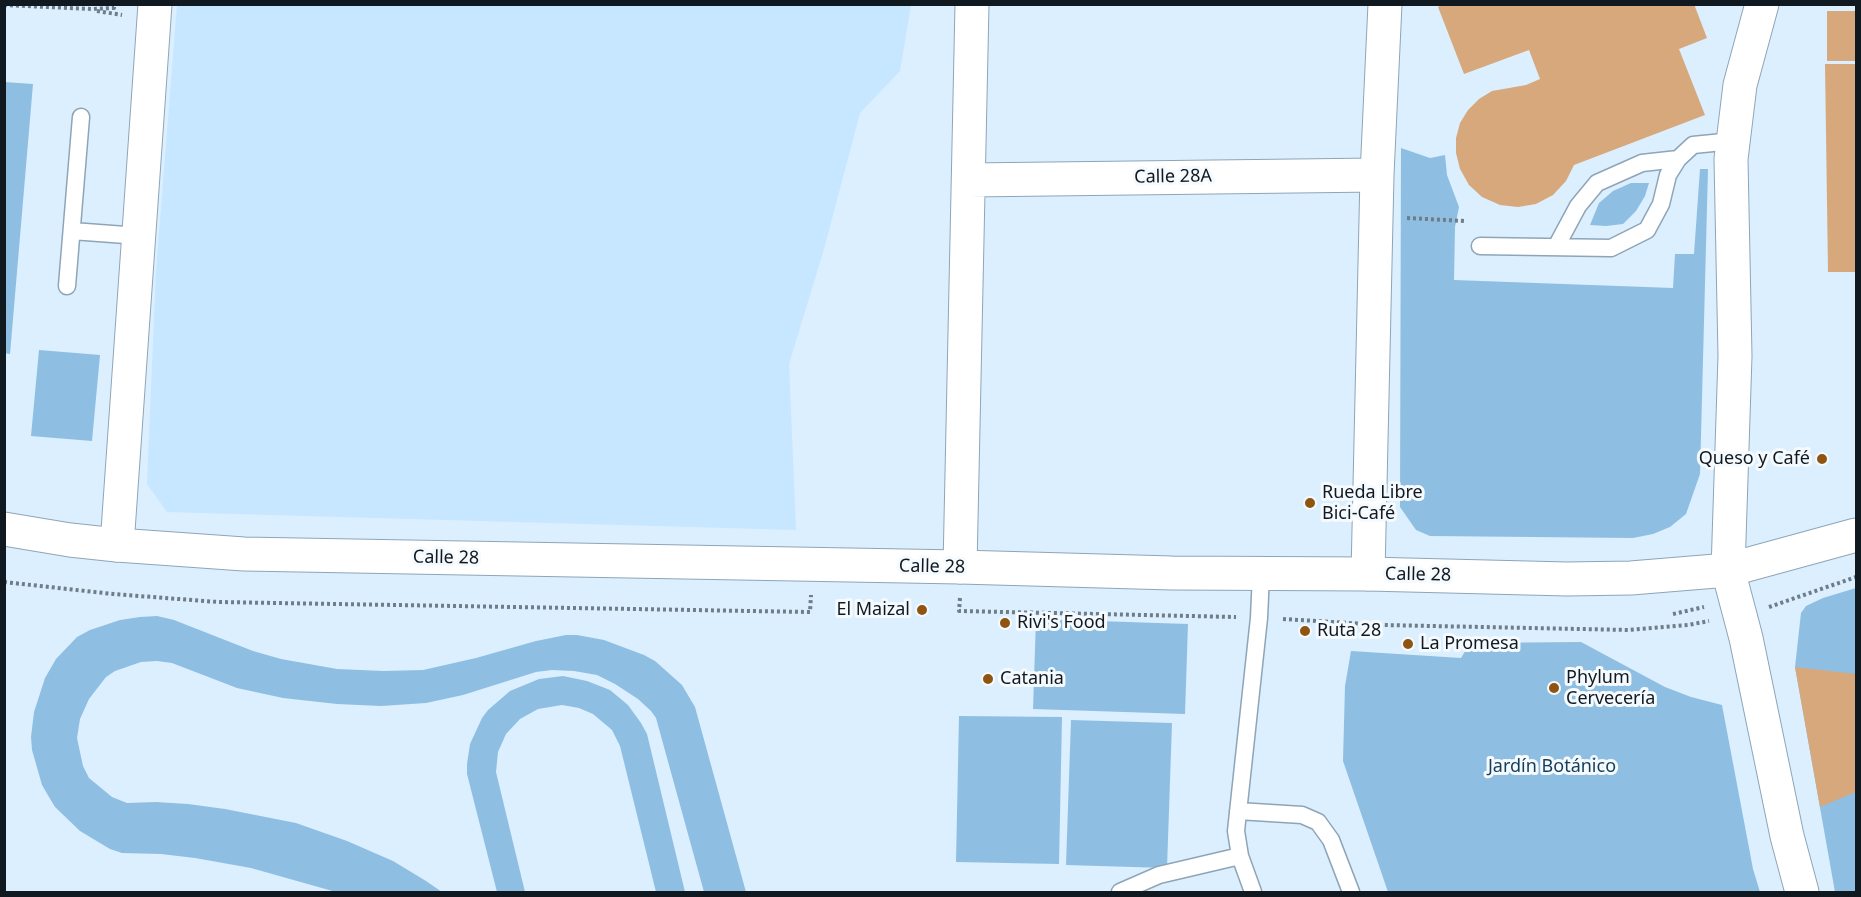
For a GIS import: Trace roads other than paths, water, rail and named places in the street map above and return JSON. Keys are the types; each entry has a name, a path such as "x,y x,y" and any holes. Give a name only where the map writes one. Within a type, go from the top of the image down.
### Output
{"street":[{"path":"117,545 155,4"},
{"path":"960,567 972,4"},
{"path":"1368,574 1377,175 1385,4"},
{"path":"1762,4 1740,85 1731,159 1735,356 1728,570 1746,638 1787,836 1802,892"},
{"name":"Calle 28A","path":"969,180 1377,175"},
{"name":"Calle 28","path":"4,529 70,540 217,553 1581,579 1631,578 1728,570 1857,535"}],"lane":[{"path":"67,286 81,117"},
{"path":"1480,246 1611,248 1647,230 1661,204 1668,176 1678,159 1693,145 1733,141"},
{"path":"1556,247 1578,207 1597,183 1642,163 1678,159"},
{"path":"72,231 139,236"},
{"path":"1253,892 1239,856 1236,831 1261,574"},
{"path":"1238,811 1302,815 1318,822 1330,840 1351,892"},
{"path":"1120,892 1159,875 1239,856"}],"place":[{"name":"Queso y Café","path":"1822,459"},
{"name":"Rueda Libre Bici-Café","path":"1310,503"},
{"name":"El Maizal","path":"922,610"},
{"name":"Rivi's Food","path":"1005,623"},
{"name":"Ruta 28","path":"1305,631"},
{"name":"La Promesa","path":"1408,644"},
{"name":"Catania","path":"988,679"},
{"name":"Phylum Cervecería","path":"1554,688"}],"park label":[{"name":"Jardín Botánico","path":"1552,767"}]}
